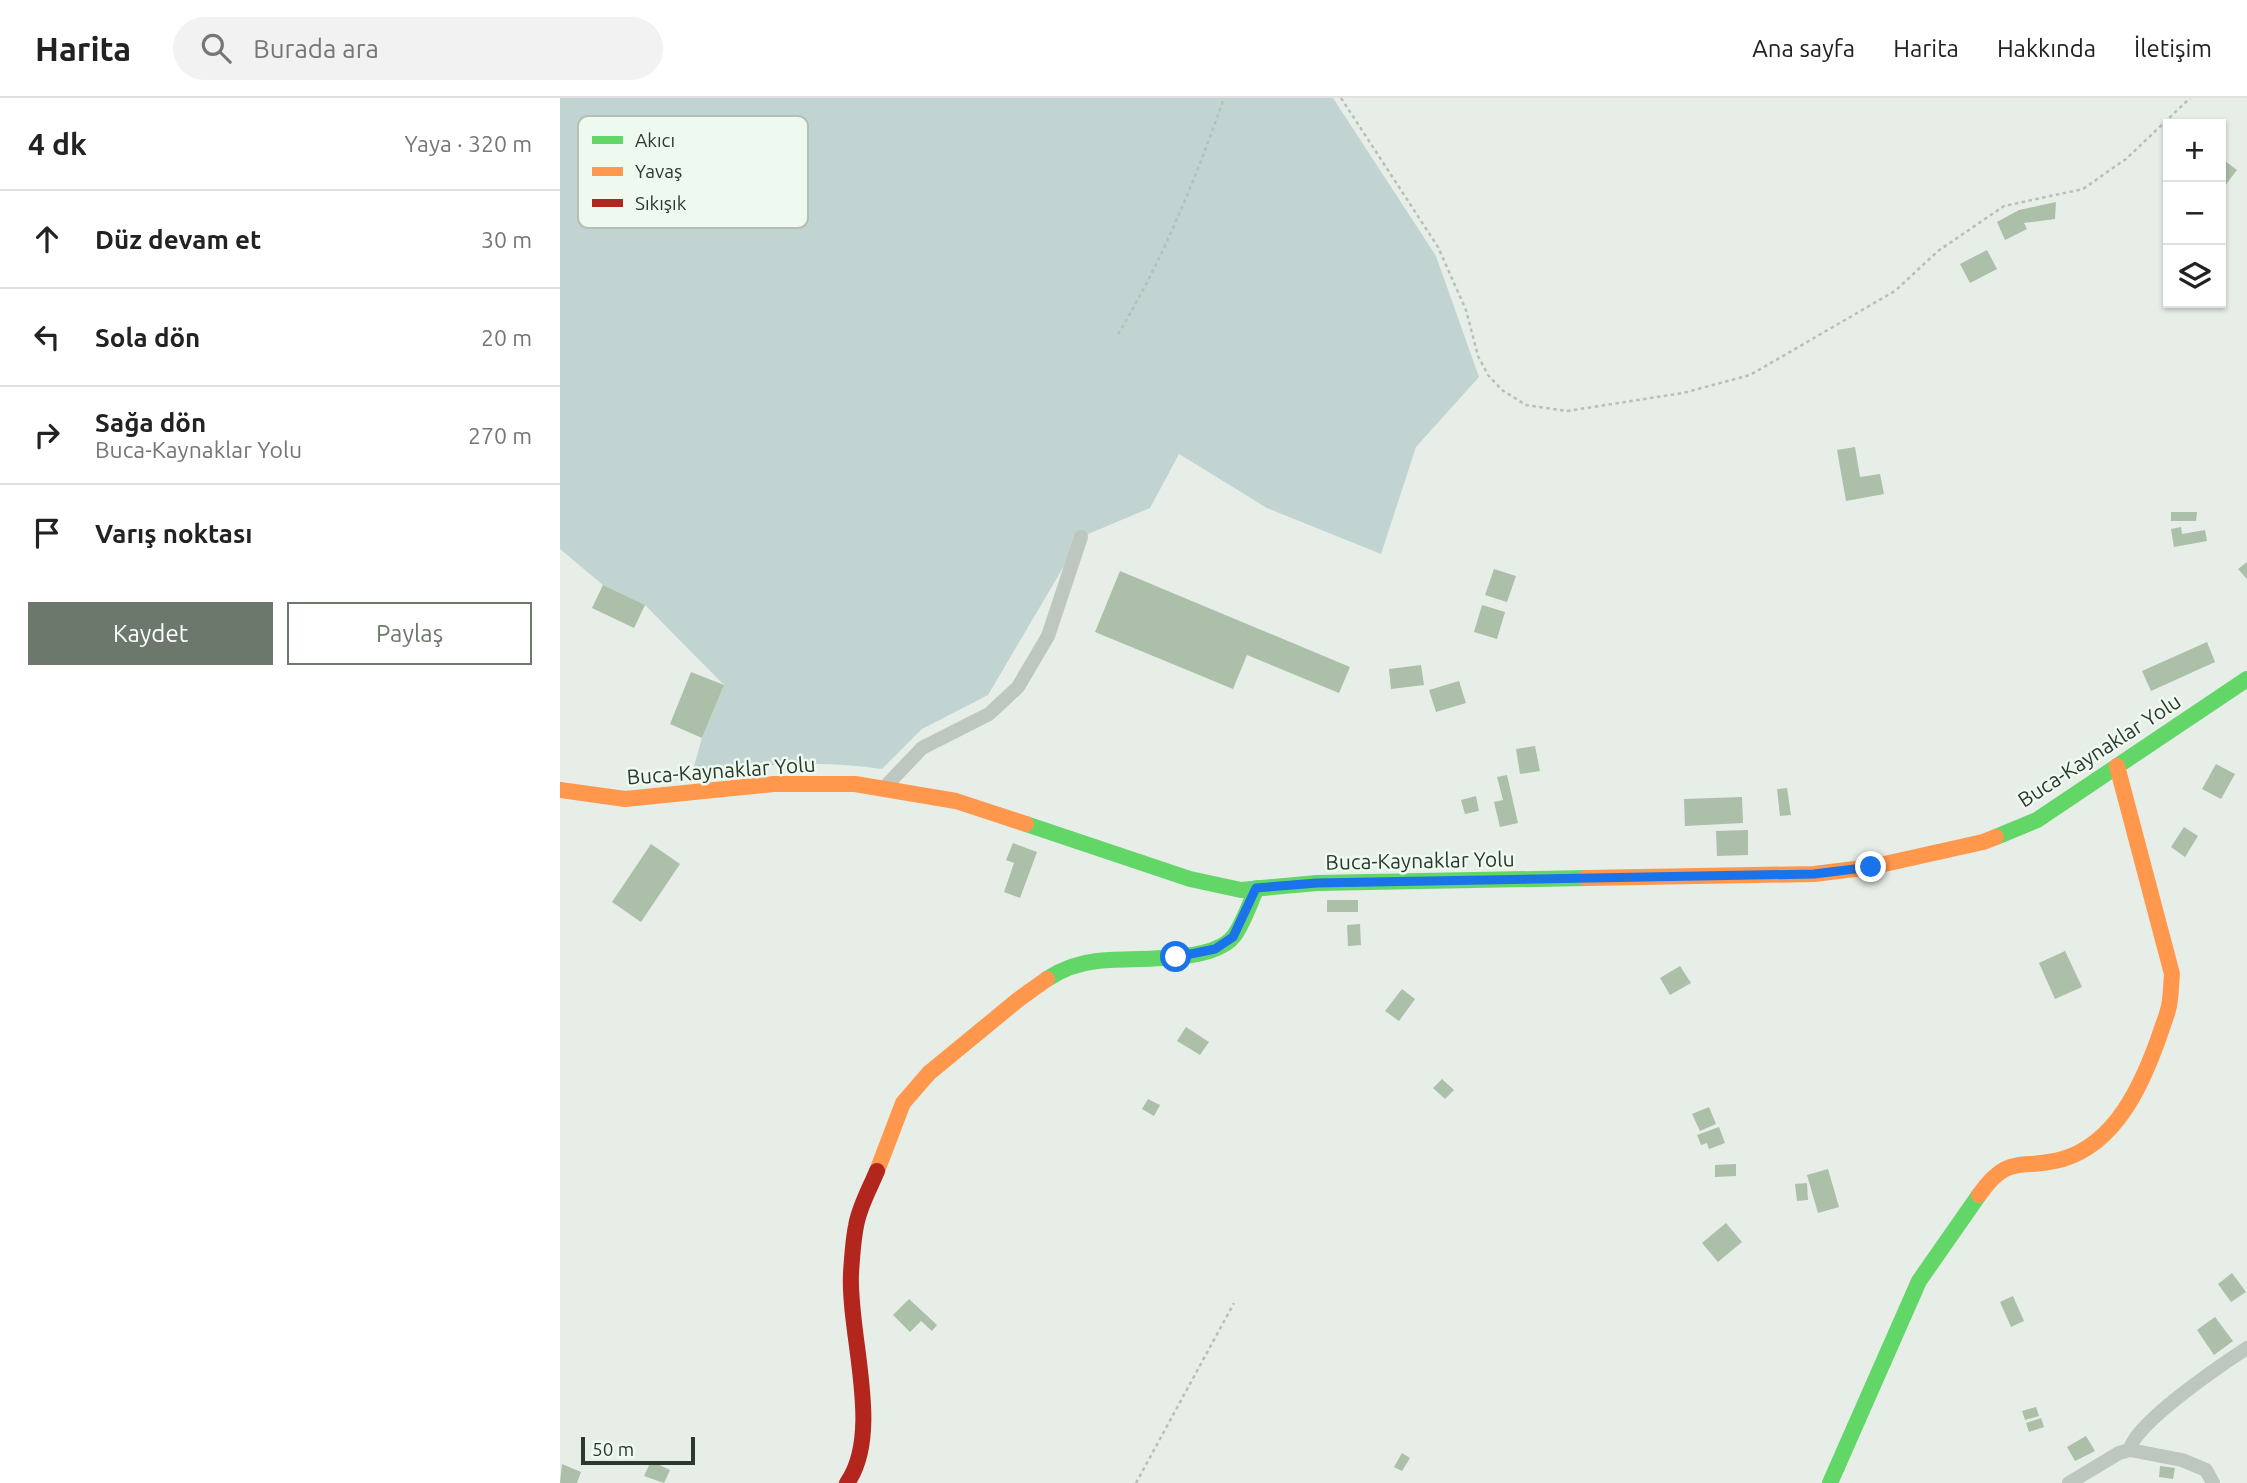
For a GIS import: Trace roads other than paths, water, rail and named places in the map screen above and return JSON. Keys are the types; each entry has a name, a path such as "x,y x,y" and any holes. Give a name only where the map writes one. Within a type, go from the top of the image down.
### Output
{"street":[{"path":"883,789 922,748 989,715 1018,687 1048,636 1081,537"},
{"name":"Buca-Kaynaklar Yolu","path":"560,790 625,799 774,784 855,784 956,801 1190,879 1241,890 1317,883 1814,874 1871,867 1983,842 2037,820 2247,678"},
{"path":"1846,1483 1833,1476 1919,1281 1989,1180 2005,1167 2063,1159 2097,1142 2123,1112 2147,1070 2169,1008 2172,975 2117,766"},
{"path":"847,1483 853,1473 863,1440 863,1408 852,1311 851,1275 856,1224 903,1103 929,1073 1019,999 1061,970 1097,961 1176,957 1215,949 1233,937 1256,888"},
{"path":"2130,1450 2134,1437 2161,1412 2219,1366 2247,1348"},
{"path":"2069,1483 2119,1453 2130,1450 2182,1460 2206,1470 2213,1483"}]}
